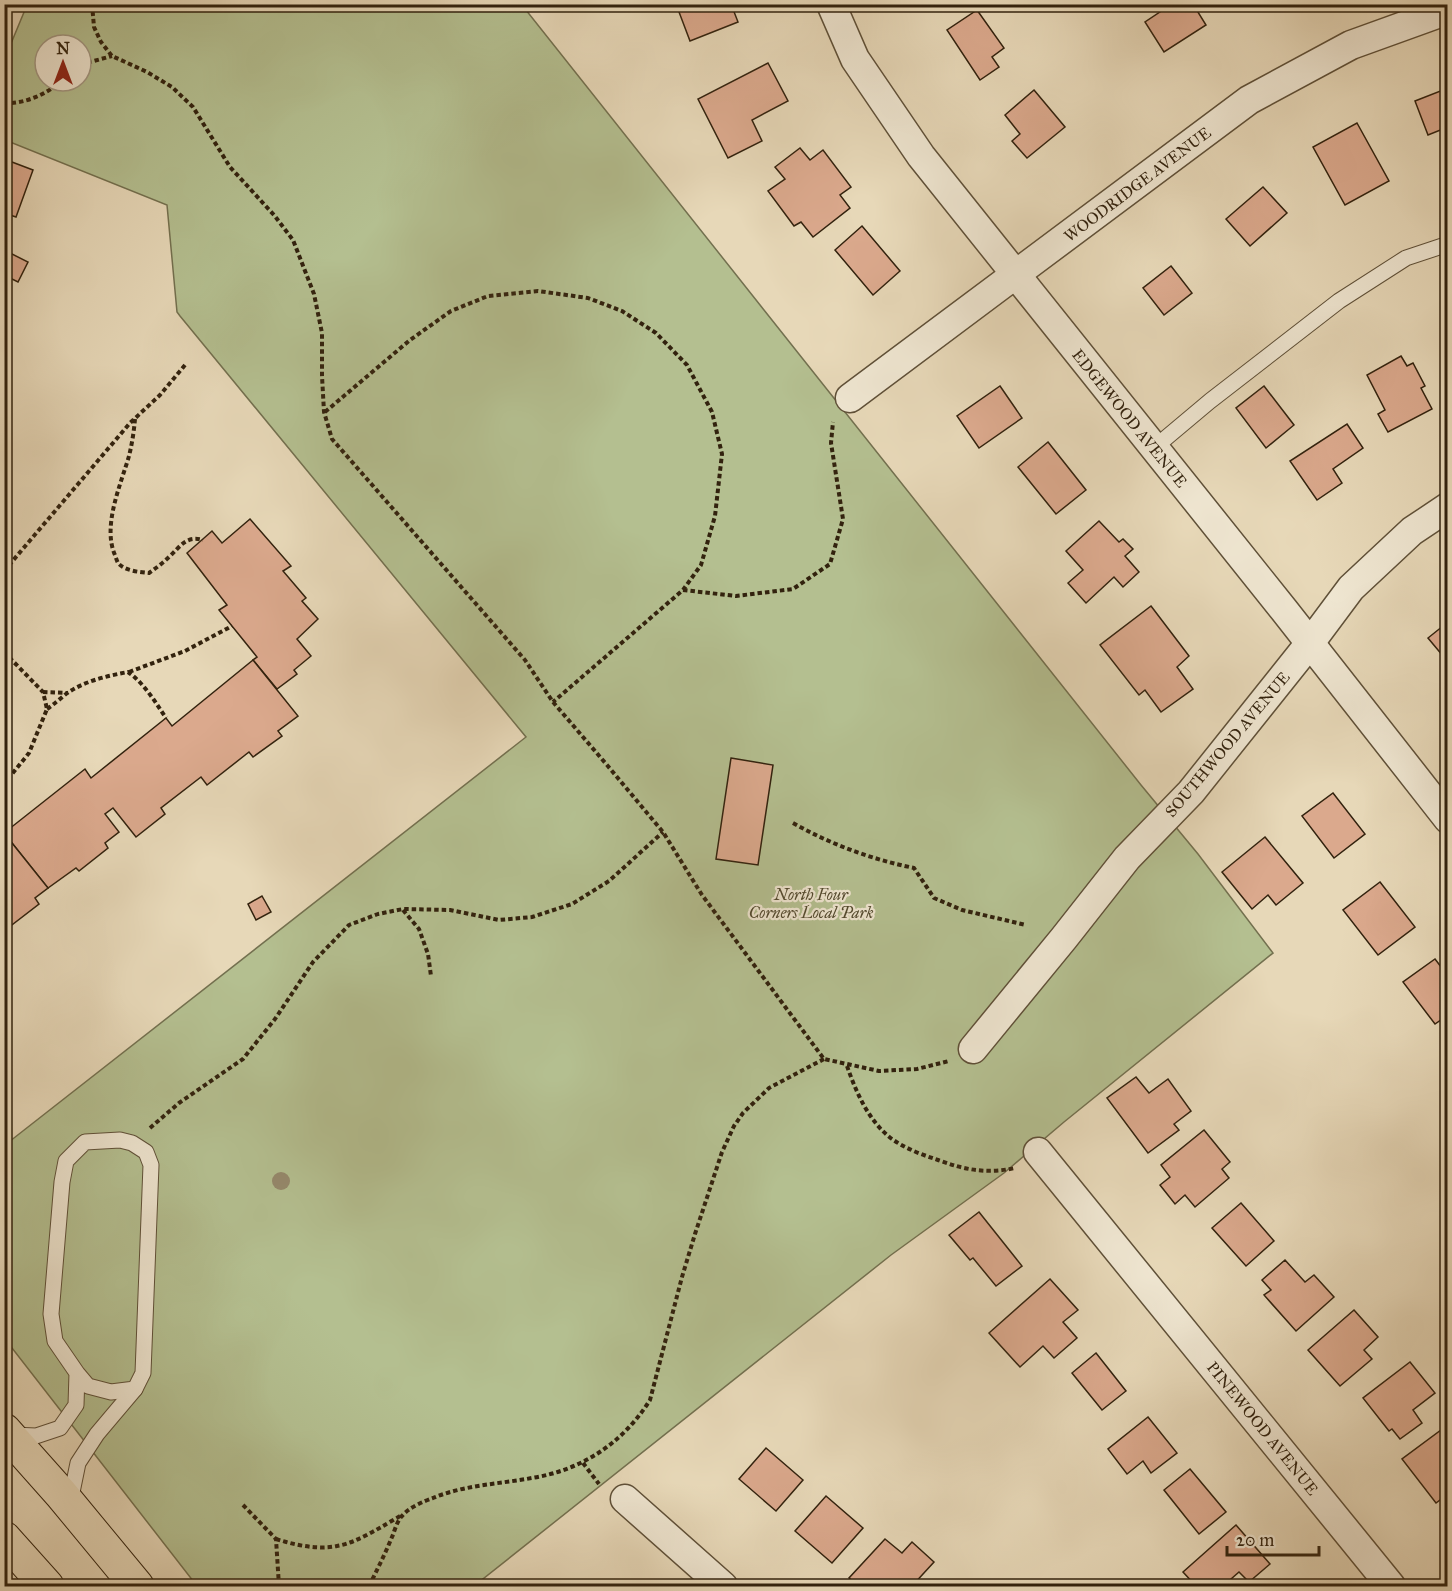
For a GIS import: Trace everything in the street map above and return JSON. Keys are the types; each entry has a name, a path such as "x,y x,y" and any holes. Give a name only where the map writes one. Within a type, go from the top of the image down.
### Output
{"main road":[{"path":"7,1432 137,1587"},
{"path":"4,1538 47,1587"}],"street":[{"name":"EDGEWOOD AVENUE","path":"831,4 855,59 921,156 1448,819"},
{"name":"WOODRIDGE AVENUE","path":"850,398 1249,100 1351,45 1448,10"},
{"name":"SOUTHWOOD AVENUE","path":"973,1048 1127,858 1191,792 1351,588 1412,531 1448,507"},
{"name":"PINEWOOD AVENUE","path":"1038,1152 1391,1587"},
{"path":"625,1499 723,1587"}],"lane":[{"path":"1154,447 1339,302 1406,258 1448,244"},
{"path":"69,1504 78,1463 97,1434 135,1389 143,1373 151,1165 146,1152 132,1143 120,1140 85,1142 66,1161 62,1182 51,1314 55,1341 88,1386 111,1392 135,1389"},
{"path":"7,1432 36,1436 60,1428 76,1405 77,1373"}],"path":[{"path":"92,4 94,27 101,42 112,56 147,72 172,87 193,106 230,166 293,240 314,294 322,333 324,412 332,439 525,660 553,702 663,832 702,895 824,1059 879,1071 917,1069 961,1057 973,1048"},
{"path":"93,61 112,56"},
{"path":"4,103 16,104 45,93"},
{"path":"324,412 418,334 452,311 488,296 538,291 588,298 622,311 656,333 687,365 712,412 722,454 716,516 701,565 683,590 553,702"},
{"path":"4,571 71,491 185,364"},
{"path":"683,590 736,596 793,590 830,564 843,519 831,443 834,407 840,394 850,398"},
{"path":"135,418 129,456 119,485 112,519 111,547 119,564 132,571 149,573 185,541 196,538 202,540"},
{"path":"4,784 29,753 47,709 68,693 105,676 128,672 185,651 231,626"},
{"path":"4,652 43,692 47,709"},
{"path":"128,672 147,690 166,718"},
{"path":"43,692 68,693"},
{"path":"793,823 844,849 881,861 914,868 934,898 962,910 1026,925"},
{"path":"132,1143 185,1099 243,1059 275,1019 313,962 349,925 378,914 403,909 450,910 499,920 532,917 572,904 609,881 663,832"},
{"path":"403,909 419,929 428,954 431,976"},
{"path":"243,1505 276,1539 306,1546 337,1546 350,1543 420,1503 463,1488 533,1478 572,1467 583,1463 615,1441 630,1428 650,1400 695,1234 722,1152 734,1126 743,1113 770,1088 824,1059"},
{"path":"846,1065 851,1081 873,1119 892,1139 915,1152 953,1166 983,1172 1022,1167 1038,1152"},
{"path":"369,1587 402,1515"},
{"path":"276,1539 279,1587"}],"green space":[{"name":"North Four Corners Local Park","path":"27,5 522,5 1198,854 1273,953 1004,1173 891,1255 474,1586 197,1586 5,1339 5,1145 526,737 177,312 167,205 5,140 5,58"}],"building":[{"path":"676,4 731,4 738,22 690,41"},
{"path":"1172,4 1193,4 1206,25 1164,52 1145,22"},
{"path":"977,10 1004,48 992,57 999,67 980,80 947,30"},
{"path":"768,63 788,101 752,120 762,141 728,158 698,99"},
{"path":"1448,88 1448,127 1428,135 1415,101"},
{"path":"1034,90 1065,127 1027,158 1012,141 1020,134 1005,115"},
{"path":"1357,123 1389,181 1345,205 1313,147"},
{"path":"800,148 810,160 823,150 851,187 840,195 850,208 813,237 801,222 794,226 768,191 785,179 775,167"},
{"path":"4,159 33,170 16,217 4,213"},
{"path":"1263,187 1287,213 1250,246 1226,219"},
{"path":"862,226 900,271 873,295 835,250"},
{"path":"4,250 28,262 18,282 4,275"},
{"path":"1171,266 1192,293 1164,315 1143,288"},
{"path":"1401,356 1407,366 1413,363 1425,386 1421,388 1432,409 1388,432 1378,414 1385,410 1367,375"},
{"path":"1000,386 1022,418 979,448 957,416"},
{"path":"1264,386 1294,425 1266,448 1236,408"},
{"path":"1347,424 1363,448 1333,469 1342,483 1317,500 1290,461"},
{"path":"1048,442 1086,490 1056,514 1018,467"},
{"path":"250,519 291,566 283,571 306,598 302,601 318,619 297,639 311,656 294,670 297,674 277,689 253,660 257,657 219,610 227,605 187,553 212,531 222,543"},
{"path":"1099,521 1119,542 1123,539 1133,549 1125,556 1139,572 1123,587 1114,577 1086,603 1068,583 1083,570 1066,551"},
{"path":"1151,606 1189,656 1177,667 1193,689 1161,712 1145,690 1139,695 1100,645"},
{"path":"1448,622 1448,662 1428,638"},
{"path":"253,660 298,716 278,731 282,736 253,757 249,752 207,785 201,777 161,808 165,814 136,837 113,808 105,814 119,832 105,843 108,848 79,871 76,868 48,888 4,833 85,769 91,778 166,718 172,726"},
{"path":"731,758 773,765 758,865 716,859"},
{"path":"1333,793 1365,834 1334,858 1302,816"},
{"path":"4,833 48,888 35,898 39,904 4,931"},
{"path":"1265,837 1303,883 1276,905 1268,895 1252,909 1222,872"},
{"path":"1380,882 1415,927 1378,955 1343,910"},
{"path":"262,896 271,912 256,920 248,904"},
{"path":"1435,959 1448,976 1448,1015 1435,1024 1403,982"},
{"path":"1136,1077 1149,1093 1168,1079 1191,1111 1174,1124 1179,1130 1148,1153 1107,1098"},
{"path":"1204,1130 1230,1162 1222,1169 1229,1178 1195,1207 1185,1195 1175,1204 1160,1185 1170,1177 1161,1165"},
{"path":"1241,1203 1274,1241 1246,1266 1212,1228"},
{"path":"979,1212 1022,1266 996,1286 973,1258 970,1260 949,1235"},
{"path":"1285,1260 1305,1282 1314,1275 1334,1297 1296,1331 1264,1295 1271,1290 1262,1280"},
{"path":"1050,1279 1078,1310 1063,1322 1077,1338 1054,1358 1043,1346 1020,1367 989,1333"},
{"path":"1354,1310 1378,1337 1364,1350 1372,1359 1340,1386 1308,1350"},
{"path":"1096,1353 1126,1391 1102,1410 1072,1373"},
{"path":"1410,1362 1435,1393 1413,1410 1422,1423 1400,1439 1392,1429 1389,1431 1363,1398"},
{"path":"1148,1417 1177,1453 1151,1473 1143,1461 1127,1474 1108,1449"},
{"path":"1441,1430 1448,1438 1448,1472 1441,1477 1448,1486 1448,1494 1436,1503 1402,1459"},
{"path":"766,1448 803,1480 776,1511 739,1479"},
{"path":"1190,1469 1226,1512 1199,1534 1164,1490"},
{"path":"826,1496 863,1528 832,1563 795,1531"},
{"path":"1236,1525 1270,1564 1249,1582 1239,1572 1223,1586 1196,1586 1183,1572"},
{"path":"885,1539 902,1553 912,1542 934,1562 912,1586 859,1586 849,1578"}]}
